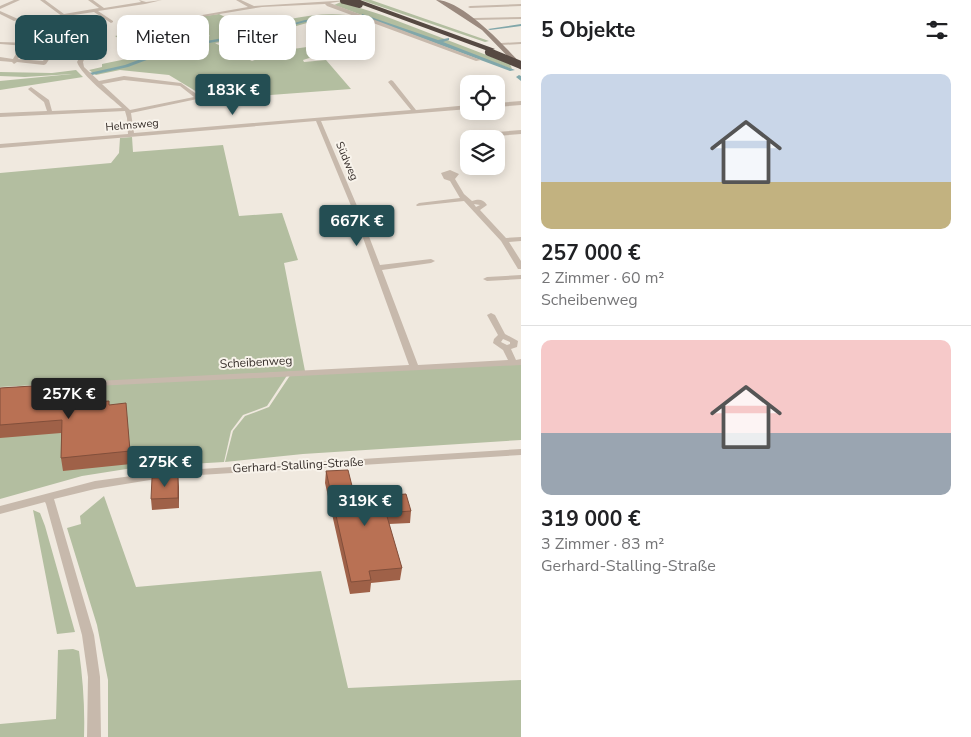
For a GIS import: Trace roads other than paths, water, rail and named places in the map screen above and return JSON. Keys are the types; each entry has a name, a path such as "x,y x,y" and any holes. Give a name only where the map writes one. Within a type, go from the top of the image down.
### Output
{"highway":[{"path":"344,0 358,2 521,61"},
{"path":"490,51 521,66"}],"street":[{"path":"0,8 18,0"},
{"path":"42,0 63,15 143,1 160,0"},
{"path":"90,0 103,9"},
{"path":"238,0 252,8"},
{"path":"209,15 252,8 348,0"},
{"path":"439,0 470,17 501,44 521,66"},
{"path":"470,17 476,13 468,6 520,2"},
{"path":"327,3 478,60"},
{"path":"94,10 111,22"},
{"path":"0,12 15,20"},
{"path":"470,17 521,18"},
{"path":"0,43 15,44"},
{"path":"501,44 521,43"},
{"path":"0,59 14,62 44,63 46,60"},
{"path":"81,60 80,62 85,73 128,110 131,135"},
{"path":"0,115 128,110 200,98 181,85 124,78 97,83"},
{"path":"392,82 415,112"},
{"path":"31,89 47,101 50,112"},
{"path":"505,104 521,103"},
{"name":"Helmsweg","path":"0,146 460,108"},
{"name":"Südweg","path":"318,120 357,213 414,367"},
{"path":"505,133 521,132"},
{"path":"452,180 468,201 504,240 521,267"},
{"path":"419,205 468,201"},
{"path":"504,240 521,239"},
{"path":"377,268 431,261"},
{"path":"487,279 521,277"},
{"name":"Scheibenweg","path":"492,315 502,336 514,341 514,345 506,348 517,362"},
{"name":"Scheibenweg","path":"29,388 517,362"},
{"name":"Gerhard-Stalling-Straße","path":"0,510 95,485 168,474 521,452"},
{"path":"48,498 88,635 94,677 94,737"}],"waterway":[{"path":"375,19 438,42"},
{"path":"296,23 306,21"},
{"path":"490,29 521,25"},
{"path":"438,42 447,39"},
{"path":"92,73 126,66 175,48 219,40"},
{"path":"438,42 512,70"}]}
